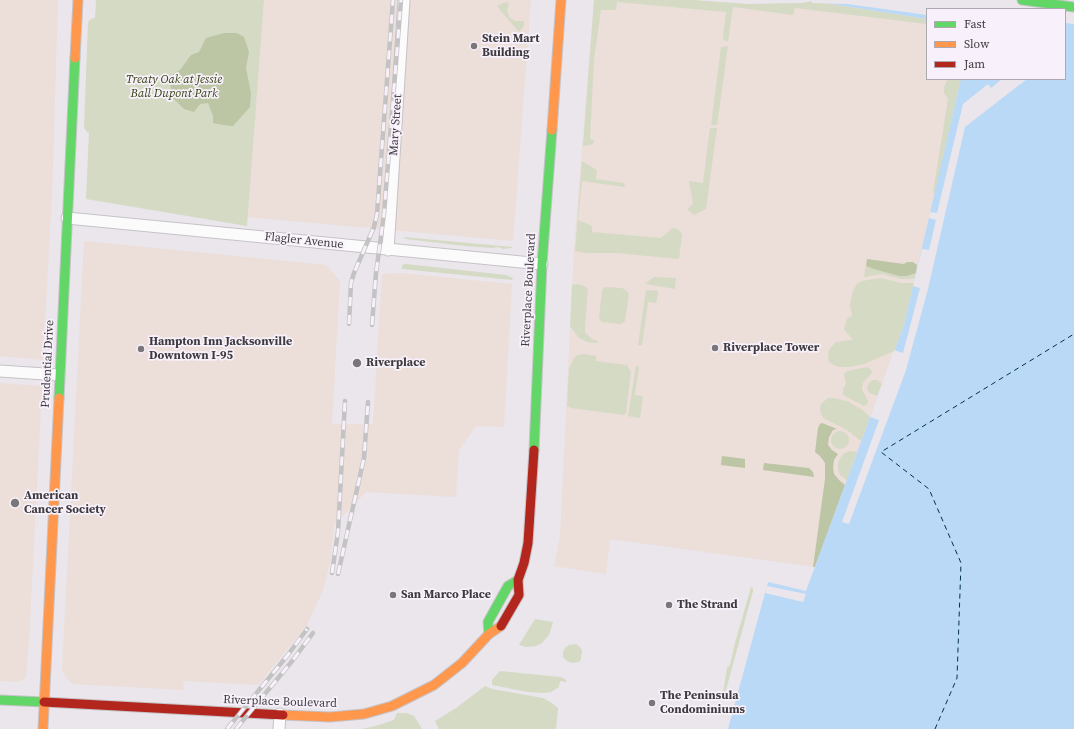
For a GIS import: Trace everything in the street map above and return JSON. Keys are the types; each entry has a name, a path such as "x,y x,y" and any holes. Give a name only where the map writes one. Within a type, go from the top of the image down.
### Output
{"main road":[{"name":"Prudential Drive","path":"43,729 78,0"},
{"name":"Riverplace Boulevard","path":"0,700 330,717 364,714 392,706 422,691 446,676 462,663 488,634 501,627 519,595 518,580 526,550 530,521 542,264 561,0"},
{"path":"1022,0 1074,7"},
{"name":"Riverplace Boulevard","path":"488,634 488,622 508,586 518,580"}],"street":[{"name":"Mary Street","path":"388,250 404,0"},
{"name":"Flagler Avenue","path":"67,218 542,264"},
{"path":"0,371 59,375"},
{"path":"279,729 280,714"}],"shaded area":[{"path":"0,0 58,0 52,195 43,360 0,356"},
{"path":"264,0 531,0 513,241 247,217"},
{"path":"594,0 692,0 748,4 802,3 813,1 926,19 926,80 961,80 904,325 815,567 610,539 606,574 554,566 560,536 574,249"},
{"path":"84,241 326,265 340,281 332,424 373,424 382,274 401,273 512,284 504,427 476,426 459,450 456,497 366,492 334,525 331,559 323,590 314,610 306,626 258,685 184,681 183,690 73,684 67,679 62,670"},
{"path":"0,383 42,386 29,642 26,677 19,682 0,681"}],"green space":[{"name":"Treaty Oak at Jessie Ball Dupont Park","path":"96,0 264,0 247,226 86,199 89,132 88,133 84,128 88,22 95,18"},
{"path":"594,0 692,0 748,4 802,3 813,1 926,19 926,24 795,8 793,15 733,7 728,42 723,38 726,12 617,2 616,10 601,10 594,60 590,139 594,140 593,144 583,146"},
{"path":"506,2 509,4 507,10 509,17 515,21 524,21 524,26 519,32 497,6"},
{"path":"224,33 237,33 244,37 249,52 246,68 251,93 250,107 233,126 213,123 213,116 208,103 200,104 194,112 184,109 173,98 170,84 173,74 180,70 191,55 199,52 206,38"},
{"path":"728,46 717,125 711,125 721,47"},
{"path":"948,80 961,80 935,193 933,193 948,99 944,93 944,87"},
{"path":"710,128 717,128 706,209 694,215 687,209 693,204 689,181 703,183"},
{"path":"582,161 597,170 596,179 624,183 625,185 624,187 582,181 578,220 592,226 592,232 661,238 673,228 677,229 682,235 679,259 575,251"},
{"path":"403,237 512,248 503,249 498,247 465,246 406,239"},
{"path":"867,259 904,264 907,262 913,262 917,265 916,273 907,276 899,276 874,269 866,266"},
{"path":"406,264 506,275 513,278 512,280 402,269 402,265"},
{"path":"866,266 899,276 907,276 916,273 915,278 909,279 901,279 882,274 864,277"},
{"path":"654,277 676,278 675,289 645,284"},
{"path":"881,278 901,283 914,283 904,325 894,352 864,364 849,367 839,367 834,365 829,362 829,350 836,342 853,340 844,329 847,319 852,316 850,306 853,291 857,284 862,281"},
{"path":"577,284 588,289 585,332 592,339 598,341 598,343 587,342 579,338 570,326 572,285"},
{"path":"605,287 622,288 629,294 625,321 621,324 602,322 599,318 602,290"},
{"path":"646,290 658,291 658,295 656,303 648,302 642,345 638,345"},
{"path":"584,354 596,356 596,361 627,365 631,372 626,413 624,415 571,408 567,406 569,368 574,358 578,355"},
{"path":"636,366 639,367 635,395 643,396 640,418 628,416"},
{"path":"867,367 872,373 863,383 862,389 868,401 864,406 843,395 843,389 846,384 844,374 847,371"},
{"path":"872,380 877,380 882,384 878,396 869,393 867,389 868,384"},
{"path":"828,398 835,398 849,402 864,411 870,417 861,441 847,430 822,416 820,410 821,404"},
{"path":"822,423 837,429 833,430 829,437 828,445 838,454 834,460 834,474 845,485 815,567 813,567 825,479 825,463 815,452 818,428"},
{"path":"840,431 846,434 849,440 846,446 840,449 834,446 831,440 834,434"},
{"path":"850,451 857,452 847,480 841,476 838,470 838,464 844,453"},
{"path":"722,456 745,459 745,468 721,465"},
{"path":"764,463 809,468 813,472 814,477 763,470"},
{"path":"751,587 753,588 753,591 723,701 719,696 723,693 727,668 730,665"},
{"path":"535,619 553,622 549,635 542,643 536,646 526,647 519,645"},
{"path":"576,644 582,651 581,659 579,662 572,663 563,657 563,652 569,645"},
{"path":"500,671 560,677 565,679 567,682 560,681 559,687 551,692 528,692 492,685 492,680"},
{"path":"485,686 492,689 543,698 552,703 558,708 556,729 439,729 435,721 456,708"},
{"path":"397,713 406,713 414,716 422,729 361,729 394,720"}],"water":[{"path":"1074,0 1074,729 728,729 768,582 806,591 904,325 961,80 1066,80 1066,8 926,8 926,19 813,1"}],"pier":[{"path":"811,0 1074,0 1074,24 1066,23 1066,8 926,8 926,15 847,4 812,3"},
{"path":"1001,80 1026,80 965,127 928,289 906,370 849,524 842,522 879,420 870,417 894,350 903,353 920,288 913,286 922,249 929,250 936,220 929,218 930,212 937,213 963,104 988,84 991,88"},
{"path":"767,586 806,594 803,602 765,593"}],"ferry route":[{"path":"935,729 957,678 961,563 929,489 881,452 1074,334"}],"railway":[{"path":"349,324 351,283 374,227 377,214 393,0"},
{"path":"372,325 376,273 384,214 401,0"},
{"path":"332,573 338,532 345,401"},
{"path":"338,574 364,458 368,402"},
{"path":"227,729 287,656 307,629"},
{"path":"236,729 293,660 313,633"}],"traffic: fast":[{"path":"1022,0 1074,7"},
{"path":"59,398 75,58"},
{"path":"534,450 542,264 552,130"},
{"path":"489,634 488,622 508,586 518,580"},
{"path":"0,700 44,702"}],"traffic: slow":[{"path":"75,58 78,0"},
{"path":"552,130 561,0"},
{"path":"43,729 59,398"},
{"path":"283,715 330,717 364,714 392,706 434,685 462,663 489,634 501,626"}],"traffic: jam":[{"path":"501,626 519,595 518,580 524,563 528,543 534,450"},
{"path":"44,702 283,715"}],"place":[{"name":"Stein Mart Building","path":"474,46"},
{"name":"Riverplace Tower","path":"715,348"},
{"name":"Hampton Inn Jacksonville Downtown I-95","path":"141,349"},
{"name":"Riverplace","path":"357,363"},
{"name":"American Cancer Society","path":"15,503"},
{"name":"San Marco Place","path":"393,595"},
{"name":"The Strand","path":"669,605"},
{"name":"The Peninsula Condominiums","path":"652,703"}]}
